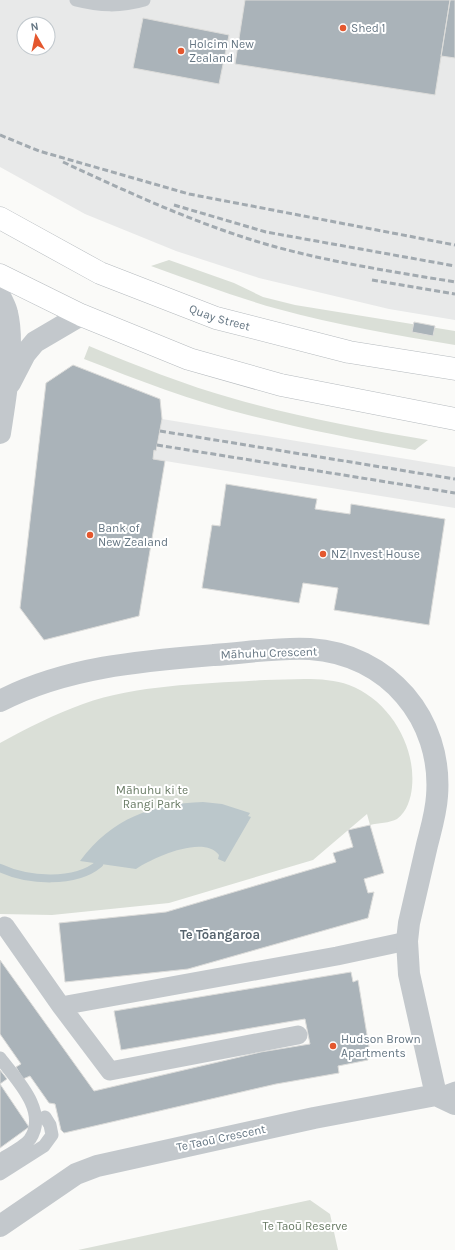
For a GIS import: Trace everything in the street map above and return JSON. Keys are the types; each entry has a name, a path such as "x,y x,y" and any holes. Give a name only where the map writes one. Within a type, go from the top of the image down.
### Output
{"main road":[{"name":"Quay Street","path":"0,218 100,273 216,318 350,352 455,369"},
{"path":"0,275 81,315 188,359 281,385 455,419"}],"street":[{"path":"0,296 7,313 9,335 7,389 2,411 0,433"},
{"path":"7,389 25,354 35,342 81,315"},
{"name":"Māhuhu Crescent","path":"2,695 99,668 140,661 310,649 352,658 372,666 393,682 407,696 424,724 435,755 437,796 434,817 406,941 409,974 449,1096"},
{"path":"5,926 61,1006 110,1071 298,1035"},
{"path":"61,1006 337,956 406,941"},
{"name":"Te Taoū Crescent","path":"0,1226 76,1174 97,1166 306,1120 449,1096"}],"lane":[{"path":"76,0 112,6 130,4 144,0"},
{"path":"0,1058 32,1102 36,1115 34,1129 30,1139 0,1160"},
{"path":"0,1174 44,1146 52,1136 50,1125 45,1117"}],"shaded area":[{"path":"0,0 455,0 455,320 389,309 259,278 176,251 85,214 0,167"},
{"path":"162,419 455,467 455,508 153,459 154,450 157,450"},
{"path":"203,802 222,804 250,813 248,816 251,817 225,862 218,859 219,855 212,849 202,847 190,847 165,854 136,869 80,861 92,846 106,834 134,816 167,806"}],"green space":[{"path":"169,260 234,283 263,297 295,305 455,331 455,345 366,329 300,315 214,289 151,266"},
{"path":"89,346 161,375 235,399 331,422 428,440 415,450 310,430 227,409 165,390 84,359"},
{"name":"Māhuhu ki te Rangi Park","path":"318,679 339,682 363,692 376,701 388,713 404,740 412,771 412,787 408,804 403,813 397,819 370,825 367,814 313,860 169,903 52,915 0,914 0,743 62,712 105,697 127,692 173,686 265,680"},
{"name":"Te Taoū Reserve","path":"310,1200 330,1214 338,1250 78,1250"}],"building":[{"name":"Shed 1","path":"245,0 450,0 435,95 235,64"},
{"path":"450,0 455,0 455,58 441,56"},
{"name":"Holcim New Zealand","path":"143,18 229,35 219,84 133,68"},
{"path":"414,322 435,326 433,336 412,332"},
{"name":"Bank of New Zealand","path":"73,365 160,399 162,419 153,459 165,461 139,616 44,640 20,608 46,383"},
{"name":"NZ Invest House","path":"226,484 317,499 315,509 350,514 351,504 445,519 429,625 334,610 338,588 303,583 299,603 202,588 212,525 220,526"},
{"path":"370,825 384,873 364,879 368,893 374,892 368,918 188,969 65,982 59,923 166,912 336,862 333,853 353,847 348,830"},
{"name":"Hudson Brown Apartments","path":"0,960 94,1091 261,1052 310,1044 305,1019 121,1050 114,1011 351,972 353,982 358,980 369,1047 365,1048 368,1060 338,1066 339,1073 276,1084 64,1133 61,1130 55,1104 49,1103 30,1076 23,1079 16,1067 21,1064 0,1034"},
{"path":"0,1070 7,1079 0,1084"},
{"path":"0,1084 29,1127 0,1148"}],"waterway":[{"path":"0,868 24,876 51,878 77,875 99,864"}],"railway":[{"path":"0,135 39,151 189,194 455,245"},
{"path":"63,162 168,209 249,239 320,258 455,282"},
{"path":"174,205 266,232 455,266"},
{"path":"372,280 455,294"},
{"path":"160,431 455,479"},
{"path":"157,445 455,493"}],"place":[{"name":"Shed 1","path":"343,28"},
{"name":"Holcim New Zealand","path":"181,51"},
{"name":"Bank of New Zealand","path":"90,535"},
{"name":"NZ Invest House","path":"323,554"},
{"name":"Hudson Brown Apartments","path":"333,1046"}],"district":[{"name":"Te Tōangaroa","path":"220,934"}]}
